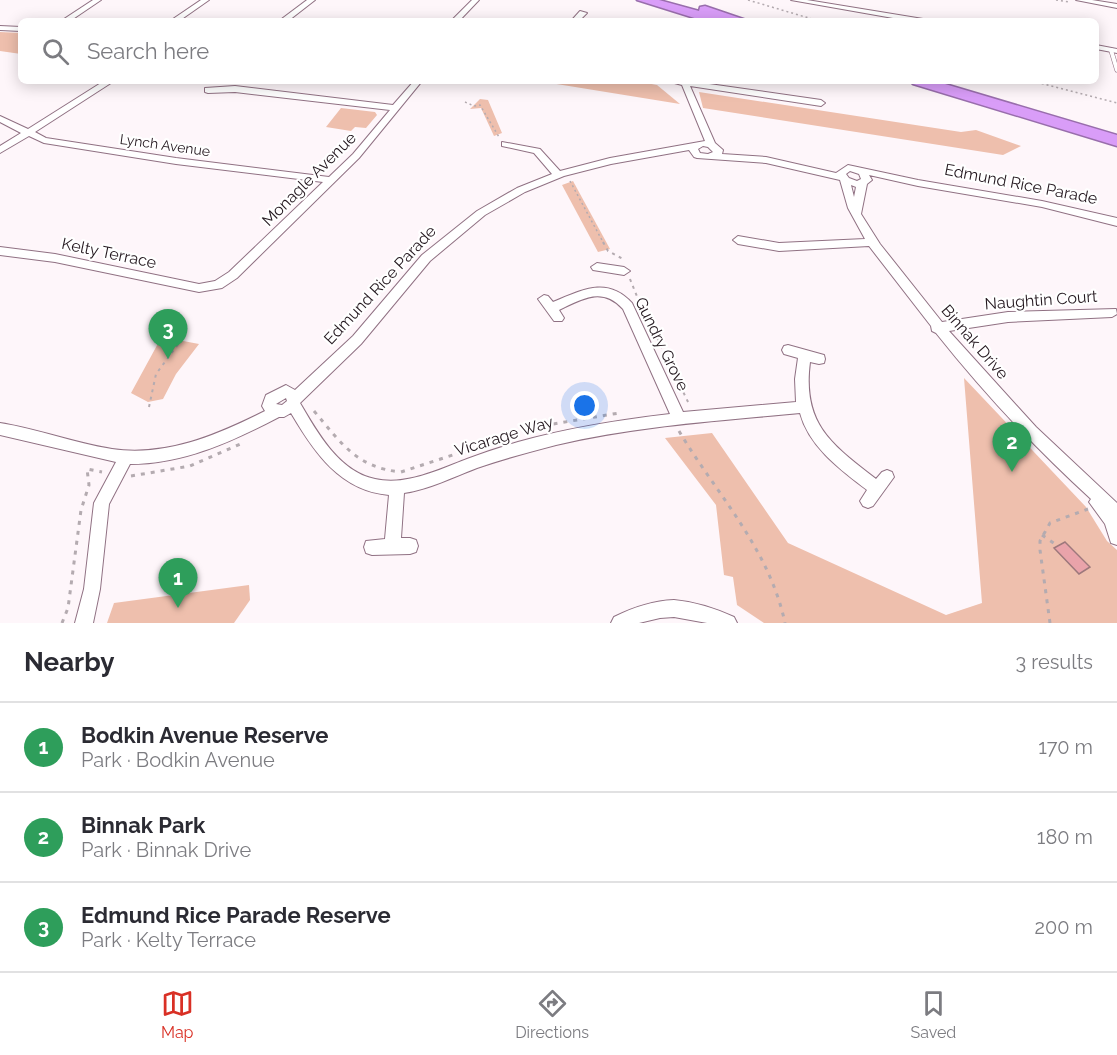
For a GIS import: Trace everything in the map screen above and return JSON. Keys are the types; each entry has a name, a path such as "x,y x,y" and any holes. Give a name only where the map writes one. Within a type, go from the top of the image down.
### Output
{"highway":[{"path":"644,0 709,18"},
{"path":"672,0 732,18"},
{"path":"928,84 1117,141"},
{"path":"950,84 1117,133"}],"street":[{"path":"70,18 98,0"},
{"path":"179,18 206,0"},
{"path":"288,18 312,0"},
{"path":"458,18 476,0"},
{"path":"794,0 905,18"},
{"path":"1079,0 1117,6"},
{"path":"578,18 583,13"},
{"path":"0,28 18,29"},
{"path":"1099,48 1114,50"},
{"path":"0,150 105,84"},
{"name":"Monagle Avenue","path":"211,287 233,275 331,180 360,151 416,84"},
{"path":"684,84 714,149"},
{"path":"695,105 695,84 821,103"},
{"path":"208,90 235,89 396,108"},
{"name":"Lynch Avenue","path":"0,119 27,134 44,140 162,159 331,180"},
{"path":"696,148 701,122"},
{"path":"505,144 537,152 558,175"},
{"path":"696,148 714,149 844,176"},
{"path":"696,148 714,149"},
{"name":"Edmund Rice Parade","path":"0,429 126,457 180,452 235,430 285,404 334,361 374,321 426,258 452,234 503,200 558,175 599,163 696,148"},
{"path":"856,213 867,177 860,170"},
{"name":"Edmund Rice Parade","path":"844,176 860,170 918,183 1042,204 1117,222"},
{"name":"Edmund Rice Parade","path":"844,176 864,183 918,183"},
{"name":"Binnak Drive","path":"844,176 856,213 872,242 936,327 966,363 1082,482 1116,523"},
{"path":"738,240 786,247 872,242"},
{"name":"Kelty Terrace","path":"0,251 55,258 199,288 211,287"},
{"path":"597,267 628,269"},
{"path":"551,308 586,294 606,291 610,269"},
{"name":"Gundry Grove","path":"606,291 616,295 628,306 676,416"},
{"name":"Naughtin Court","path":"936,327 1008,317 1111,311"},
{"path":"788,350 819,359"},
{"path":"804,355 800,378 802,407 808,422 873,495 887,477"},
{"name":"Vicarage Way","path":"285,404 338,465 356,480 375,486 398,487 546,440 601,429 676,416 802,407"},
{"path":"84,623 92,589 98,521 102,503 126,457"},
{"name":"Binnak Drive","path":"1082,482 1116,523"},
{"path":"392,546 398,487"},
{"path":"372,548 410,546"},
{"path":"620,623 643,613 674,608 705,613 728,623"}],"lane":[{"path":"1114,50 1117,70"}],"path":[{"path":"748,0 809,18"},
{"path":"1044,84 1117,103"},
{"path":"465,102 474,106 480,105 505,144"},
{"path":"570,181 608,251 628,269 631,284 639,300"},
{"path":"649,321 690,405 676,416 684,440 767,566 780,599 785,623"},
{"path":"149,407 154,378 159,367 184,333 183,328"},
{"path":"285,404 306,403 353,455 366,465 380,471 401,472 541,426 626,412"},
{"path":"62,623 68,608 81,510 89,485 87,469 115,475 154,475 176,471 220,456 252,438"},
{"path":"1050,623 1040,550 1042,536 1050,522 1098,504"},
{"path":"1042,536 1058,546"}],"shaded area":[{"path":"0,32 18,33 18,54 0,51"},
{"path":"557,84 652,84 657,85 680,104"},
{"path":"699,92 961,132 976,130 1021,146 1003,155 703,108"},
{"path":"480,99 488,100 502,133 494,136 481,108 470,109"},
{"path":"341,108 375,112 377,115 366,128 355,127 351,131 326,127"},
{"path":"573,181 610,249 598,252 562,185"},
{"path":"181,334 178,340 199,344 176,374 163,399 148,402 131,393 161,338"},
{"path":"964,378 1086,507 1107,541 1117,550 1117,623 764,623 737,605 733,577 724,575 716,505 665,438 712,433 788,543 946,615 982,603"},
{"path":"249,585 250,600 234,623 107,623 114,603"}],"building":[{"path":"1065,542 1090,567 1079,574 1054,548"}],"place":[{"name":"Edmund Rice Parade Reserve","path":"168,359"},
{"name":"Binnak Park","path":"1012,472"},
{"name":"Bodkin Avenue Reserve","path":"178,608"}]}
